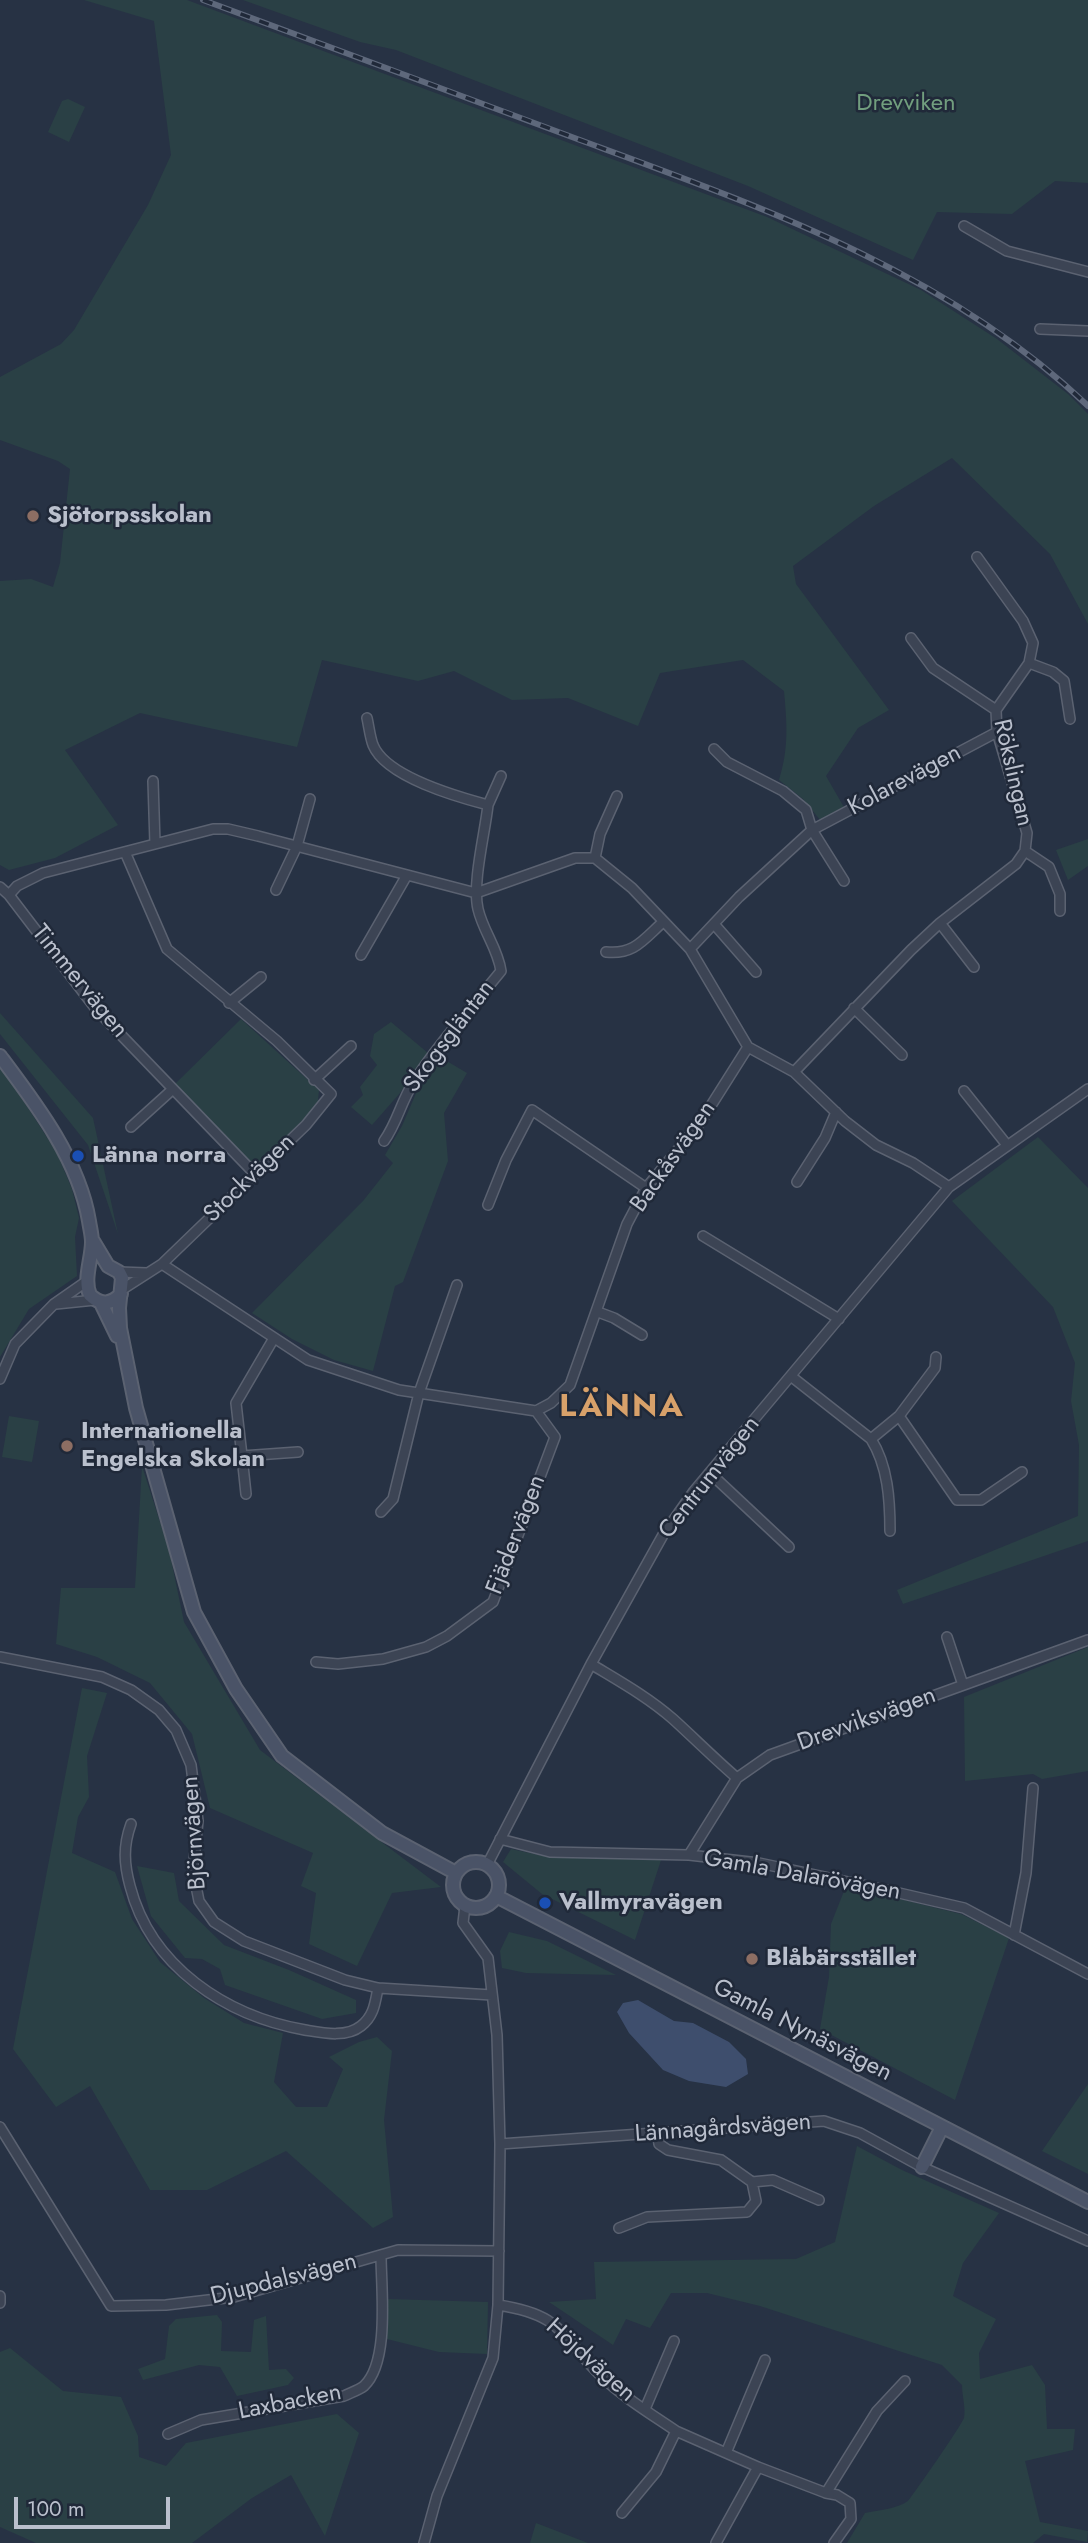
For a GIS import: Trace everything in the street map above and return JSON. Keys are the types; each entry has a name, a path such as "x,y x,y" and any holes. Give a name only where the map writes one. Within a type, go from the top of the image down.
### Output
{"street":[{"path":"964,226 1007,250 1088,272"},
{"path":"1040,329 1088,331"},
{"path":"977,557 1023,621 1033,643 1029,663 1052,672 1064,681 1070,719"},
{"path":"911,638 933,668 996,710"},
{"name":"Rökslingan","path":"794,1072 940,923 1016,864 1026,851 1027,834 997,732 996,710 1029,663"},
{"path":"367,718 374,747 389,763 427,787 488,805"},
{"name":"Kolarevägen","path":"690,949 813,830 997,732"},
{"path":"714,748 727,762 783,791 806,810 813,830 844,881"},
{"path":"476,893 488,805 501,776"},
{"path":"153,781 155,844"},
{"path":"594,858 600,834 617,796"},
{"path":"276,890 297,846 310,799"},
{"path":"9,895 14,883 43,873 199,831 221,829 476,893 575,858 594,858 632,888 690,949 748,1047 794,1072 876,1145 922,1169 949,1187"},
{"name":"Rökslingan","path":"1026,851 1049,867 1060,894 1060,911"},
{"name":"Stockvägen","path":"122,1292 162,1264 306,1125 331,1094 276,1041 167,949 125,852"},
{"path":"361,955 407,875"},
{"name":"Timmervägen","path":"0,887 9,895 96,1009 254,1173"},
{"name":"Skogsgläntan","path":"384,1141 394,1126 401,1102 415,1080 500,971 499,957 478,911 476,893"},
{"path":"606,952 621,954 633,950 663,922"},
{"path":"940,923 974,967"},
{"path":"714,924 757,972"},
{"path":"229,1003 261,977"},
{"path":"854,1008 902,1055"},
{"path":"314,1080 351,1046"},
{"name":"Backåsvägen","path":"536,1411 551,1404 570,1385 627,1224 646,1188 700,1123 748,1047"},
{"path":"0,1056 70,1162 87,1207 93,1241 88,1278 90,1295 98,1301 124,1353"},
{"path":"131,1127 173,1089"},
{"path":"964,1091 1007,1145"},
{"name":"Centrumvägen","path":"488,1865 591,1664 663,1535 694,1491 949,1187 1086,1093"},
{"path":"488,1205 506,1160 533,1110 646,1188"},
{"path":"797,1182 825,1138 836,1112"},
{"path":"703,1236 839,1319"},
{"path":"93,1241 122,1278 120,1328 124,1353 136,1408 194,1612 236,1689 282,1756 382,1833 456,1873"},
{"path":"162,1264 308,1360 399,1390 536,1411"},
{"path":"0,1379 15,1344 54,1304 100,1266 147,1273"},
{"path":"381,1513 393,1499 419,1393 457,1285"},
{"path":"54,1304 98,1301 109,1303 122,1292"},
{"path":"598,1312 642,1335"},
{"path":"246,1494 236,1403 274,1338"},
{"path":"871,1439 899,1416 934,1368 936,1357"},
{"path":"792,1377 871,1439 881,1456 890,1505 890,1531"},
{"name":"Fjädervägen","path":"316,1662 338,1664 383,1659 426,1647 447,1636 493,1602 555,1437 536,1411"},
{"path":"899,1416 957,1500 981,1500 1022,1472"},
{"path":"242,1456 298,1451"},
{"path":"710,1473 789,1547"},
{"path":"947,1637 963,1685"},
{"name":"Drevviksvägen","path":"689,1855 737,1779 770,1755 1088,1640"},
{"name":"Björnvägen","path":"0,1657 102,1677 131,1690 159,1710 176,1730 191,1765 198,1821 193,1871 199,1901 214,1922 244,1941 345,1980 378,1989 492,1996"},
{"path":"591,1664 635,1689 672,1718 737,1779"},
{"path":"1014,1934 1026,1872 1033,1788"},
{"path":"131,1824 124,1841 125,1867 135,1906 149,1933 171,1963 209,1991 246,2014 277,2025 343,2034 359,2028 372,2016 378,1989"},
{"name":"Gamla Dalarövägen","path":"500,1839 550,1852 689,1855 812,1873 964,1908 1088,1974"},
{"path":"470,1863 488,1865 498,1879 496,1896 486,1906 465,1906 454,1895 456,1873 470,1863"},
{"name":"Gamla Nynäsvägen","path":"496,1896 1088,2202"},
{"path":"424,2543 437,2496 493,2358 498,2305 500,2144 497,2035 488,1958 463,1923 465,1906"},
{"name":"Lännagårdsvägen","path":"500,2144 824,2121 860,2133 922,2167 1088,2241"},
{"name":"Djupdalsvägen","path":"0,2127 110,2306 166,2305 234,2298 398,2250 499,2251"},
{"path":"922,2167 942,2127"},
{"path":"658,2134 659,2144 668,2150 721,2160 752,2182 774,2180 820,2200"},
{"path":"619,2228 647,2217 747,2212 756,2201 752,2182"},
{"name":"Laxbacken","path":"168,2434 201,2420 344,2396 364,2386 377,2365 381,2336 381,2255"},
{"path":"0,2296 0,2303"},
{"name":"Höjdvägen","path":"498,2305 527,2310 548,2319 602,2377 676,2431 758,2467 837,2495 850,2503 851,2519 834,2543"},
{"path":"645,2409 674,2341"},
{"path":"726,2452 765,2360"},
{"path":"826,2493 877,2411 905,2381"},
{"path":"622,2513 656,2472 676,2431"},
{"path":"716,2543 758,2467"}],"green space":[{"path":"84,0 187,0 767,217 921,290 997,339 1068,394 1088,414 1088,624 1050,554 952,458 874,506 793,566 796,584 889,710 858,728 826,776 845,809 821,821 803,799 779,780 786,736 784,691 743,660 660,673 638,726 568,698 512,700 454,671 418,681 322,660 297,747 140,713 65,750 118,825 55,858 9,870 0,865 0,581 31,579 53,587 60,563 70,469 58,461 0,440 0,377 61,344 74,330 148,205 171,155 154,21"},
{"name":"Drevviken","path":"243,0 1088,0 1088,183 1055,181 1012,214 937,212 913,260 748,186 396,50 360,42"},
{"path":"68,99 85,107 69,142 48,132 62,101"},
{"path":"1088,839 1088,866 1068,880 1056,850"},
{"path":"0,1013 93,1118 118,1234 88,1145 0,1034"},
{"path":"241,1019 319,1090 317,1110 254,1169 175,1084"},
{"path":"391,1022 428,1053 400,1093 372,1125 351,1107 363,1095 360,1087 377,1065 370,1056 374,1034"},
{"path":"440,1057 467,1073 444,1113 448,1161 403,1282 395,1286 373,1371 334,1360 292,1339 252,1313 363,1201 393,1163 385,1155 402,1126 417,1091"},
{"path":"0,1064 57,1153 72,1189 79,1218 75,1237 77,1276 29,1309 0,1357"},
{"path":"1038,1137 1088,1188 1088,1541 903,1604 897,1590 1078,1516 1079,1445 1071,1401 1075,1363 1053,1307 952,1201"},
{"path":"9,1416 39,1421 32,1462 2,1457"},
{"path":"142,1466 169,1550 184,1622 260,1750 441,1887 392,1893 357,1966 309,1944 316,1893 301,1886 313,1853 210,1808 192,1734 150,1683 97,1657 56,1644 61,1588 135,1588"},
{"path":"1088,1647 1088,1771 1042,1779 1033,1774 965,1781 964,1697"},
{"path":"82,1688 107,1693 87,1756 89,1797 78,1817 72,1853 115,1872 132,1919 160,1962 204,1998 244,2023 283,2033 274,2082 296,2107 327,2107 343,2069 329,2057 359,2042 377,2037 392,2051 384,2120 393,2217 373,2228 286,2151 207,2190 150,2190 90,2086 56,2107 13,2049"},
{"path":"511,1849 548,1857 662,1857 635,1940 542,1894 503,1862"},
{"path":"137,1866 174,1873 179,1901 224,1945 356,2000 356,2013 322,2019 225,1985 220,1969 202,1959 185,1958 151,1916"},
{"path":"846,1886 961,1914 1009,1938 955,2100 820,2029 829,1977 831,1924"},
{"path":"509,1932 547,1941 616,1975 526,1973 502,1968 500,1951"},
{"path":"1088,2084 1088,2174 1042,2151"},
{"path":"857,2146 902,2170 999,2213 963,2263 953,2296 996,2319 979,2353 980,2379 1032,2365 1045,2385 1047,2429 1075,2429 1073,2450 1025,2461 1040,2522 1088,2531 1087,2542 1044,2534 1033,2543 847,2543 865,2513 893,2508 908,2501 964,2418 962,2385 942,2365 760,2306 707,2293 671,2293 650,2328 626,2319 613,2345 549,2302 596,2299 594,2262 796,2259 835,2242"},
{"path":"387,2299 488,2302 487,2354 439,2352 387,2339"},
{"path":"217,2315 222,2322 221,2351 251,2352 254,2320 266,2316 269,2370 286,2369 294,2378 288,2385 237,2396 220,2367 199,2365 143,2380 138,2369 165,2359 169,2326 176,2319"},
{"path":"10,2348 63,2391 121,2397 138,2436 139,2457 166,2466 186,2443 337,2414 359,2433 325,2536 291,2475 252,2498 192,2543 36,2543 0,2527 0,2352"},
{"path":"536,2523 588,2543 530,2543"}],"water":[{"path":"638,2000 674,2021 693,2023 729,2042 746,2059 748,2074 726,2087 689,2081 663,2070 629,2033 617,2012 623,2003"}],"railway":[{"path":"203,0 715,190 848,247 912,280 974,317 1033,359 1088,406"}],"place":[{"name":"Sjötorpsskolan","path":"33,516"},
{"name":"Länna norra","path":"78,1156"},
{"name":"Internationella Engelska Skolan","path":"67,1446"},
{"name":"Vallmyravägen","path":"545,1903"},
{"name":"Blåbärsstället","path":"752,1959"}],"district":[{"name":"LÄNNA","path":"622,1408"}]}
